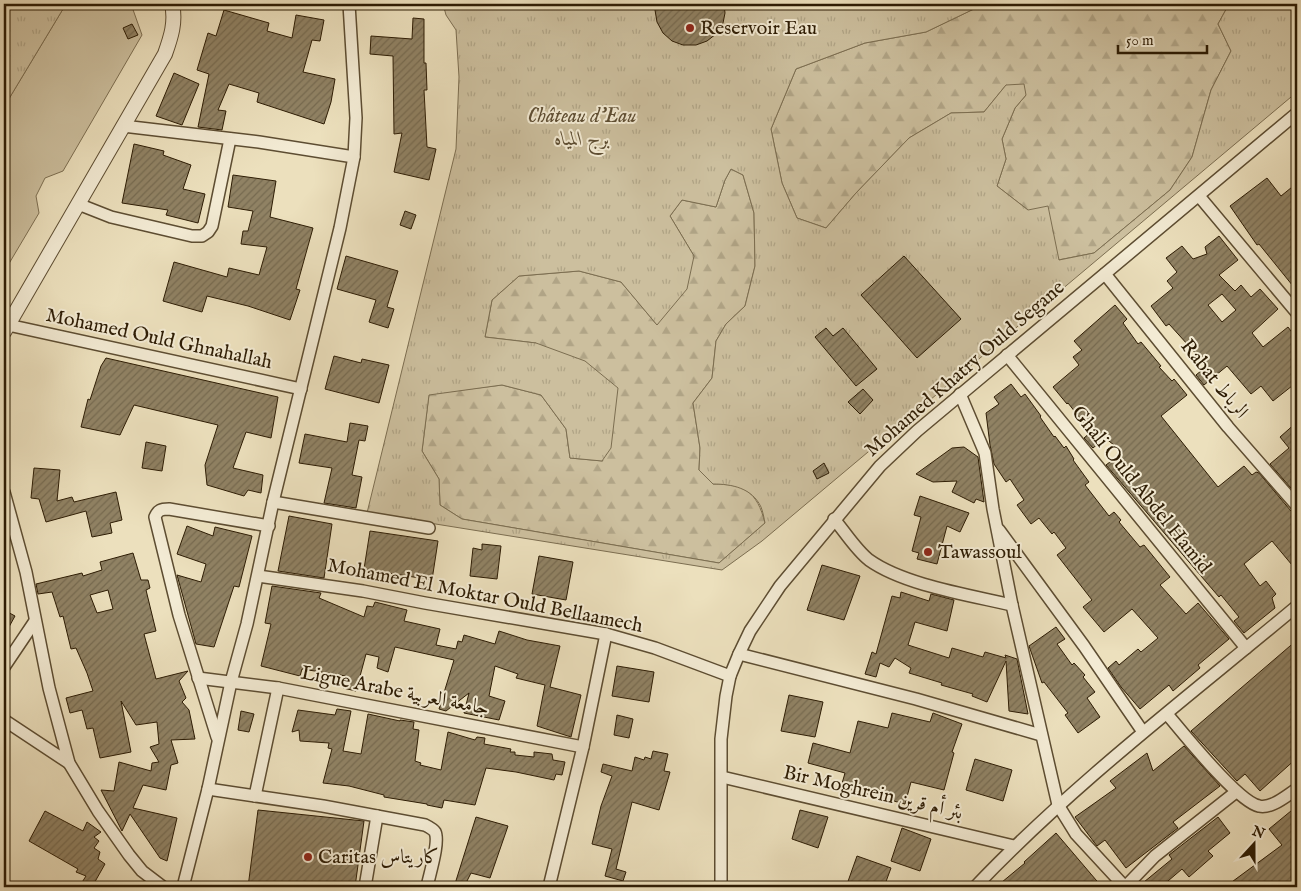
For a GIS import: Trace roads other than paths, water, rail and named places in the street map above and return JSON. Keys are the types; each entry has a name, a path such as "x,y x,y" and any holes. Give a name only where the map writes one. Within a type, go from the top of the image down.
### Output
{"street":[{"path":"6,328 165,54 174,21 172,4"},
{"path":"183,887 258,576 273,502 340,228 354,156 356,118 348,4"},
{"name":"Mohamed Khatry Ould Segane","path":"721,887 722,739 726,696 730,676 739,654 750,631 775,592 880,466 916,431 1297,113"},
{"path":"124,126 354,156"},
{"path":"78,204 111,217 138,224 192,236 202,236 212,226 230,139"},
{"path":"1198,196 1297,313"},
{"name":"Rabat الرباط","path":"1105,274 1228,427 1297,506"},
{"name":"Mohamed Ould Ghnahallah","path":"6,328 301,389"},
{"name":"Ghali Ould Abdel Hamid","path":"1007,355 1246,648"},
{"path":"960,394 985,453 1012,605 1058,805 1076,834 1125,887 1155,856 1236,792"},
{"path":"4,492 26,572 49,688 68,763 98,811 129,855 142,871 163,887"},
{"path":"273,502 429,528"},
{"path":"218,739 179,615 155,517 161,509 169,509 269,526"},
{"path":"834,519 868,559 890,573 924,584 1012,605"},
{"path":"997,527 1073,630 1144,732"},
{"name":"Mohamed El Moktar Ould Bellaamech","path":"258,576 354,589 606,634 654,648 730,676"},
{"path":"975,887 1014,846 1058,805 1297,607"},
{"path":"4,667 35,621"},
{"path":"549,887 583,747 606,634"},
{"path":"739,654 916,699 1041,735"},
{"name":"Ligue Arabe جامعة العربية","path":"198,678 278,688 583,747"},
{"path":"255,796 278,688"},
{"path":"1167,714 1236,792 1252,804 1260,807 1269,806 1297,789"},
{"path":"4,720 68,763"},
{"name":"Bir Moghrein بئر أم قرين","path":"722,777 1014,846"},
{"path":"208,789 323,806 425,825 436,834 427,887"},
{"path":"365,887 377,816"}],"place":[{"name":"Reservoir Eau","path":"690,28"},
{"name":"Tawassoul","path":"928,552"},
{"name":"Caritas كاريتاس","path":"308,857"}],"park label":[{"name":"Château d'Eau برج المياه","path":"582,128"}]}
